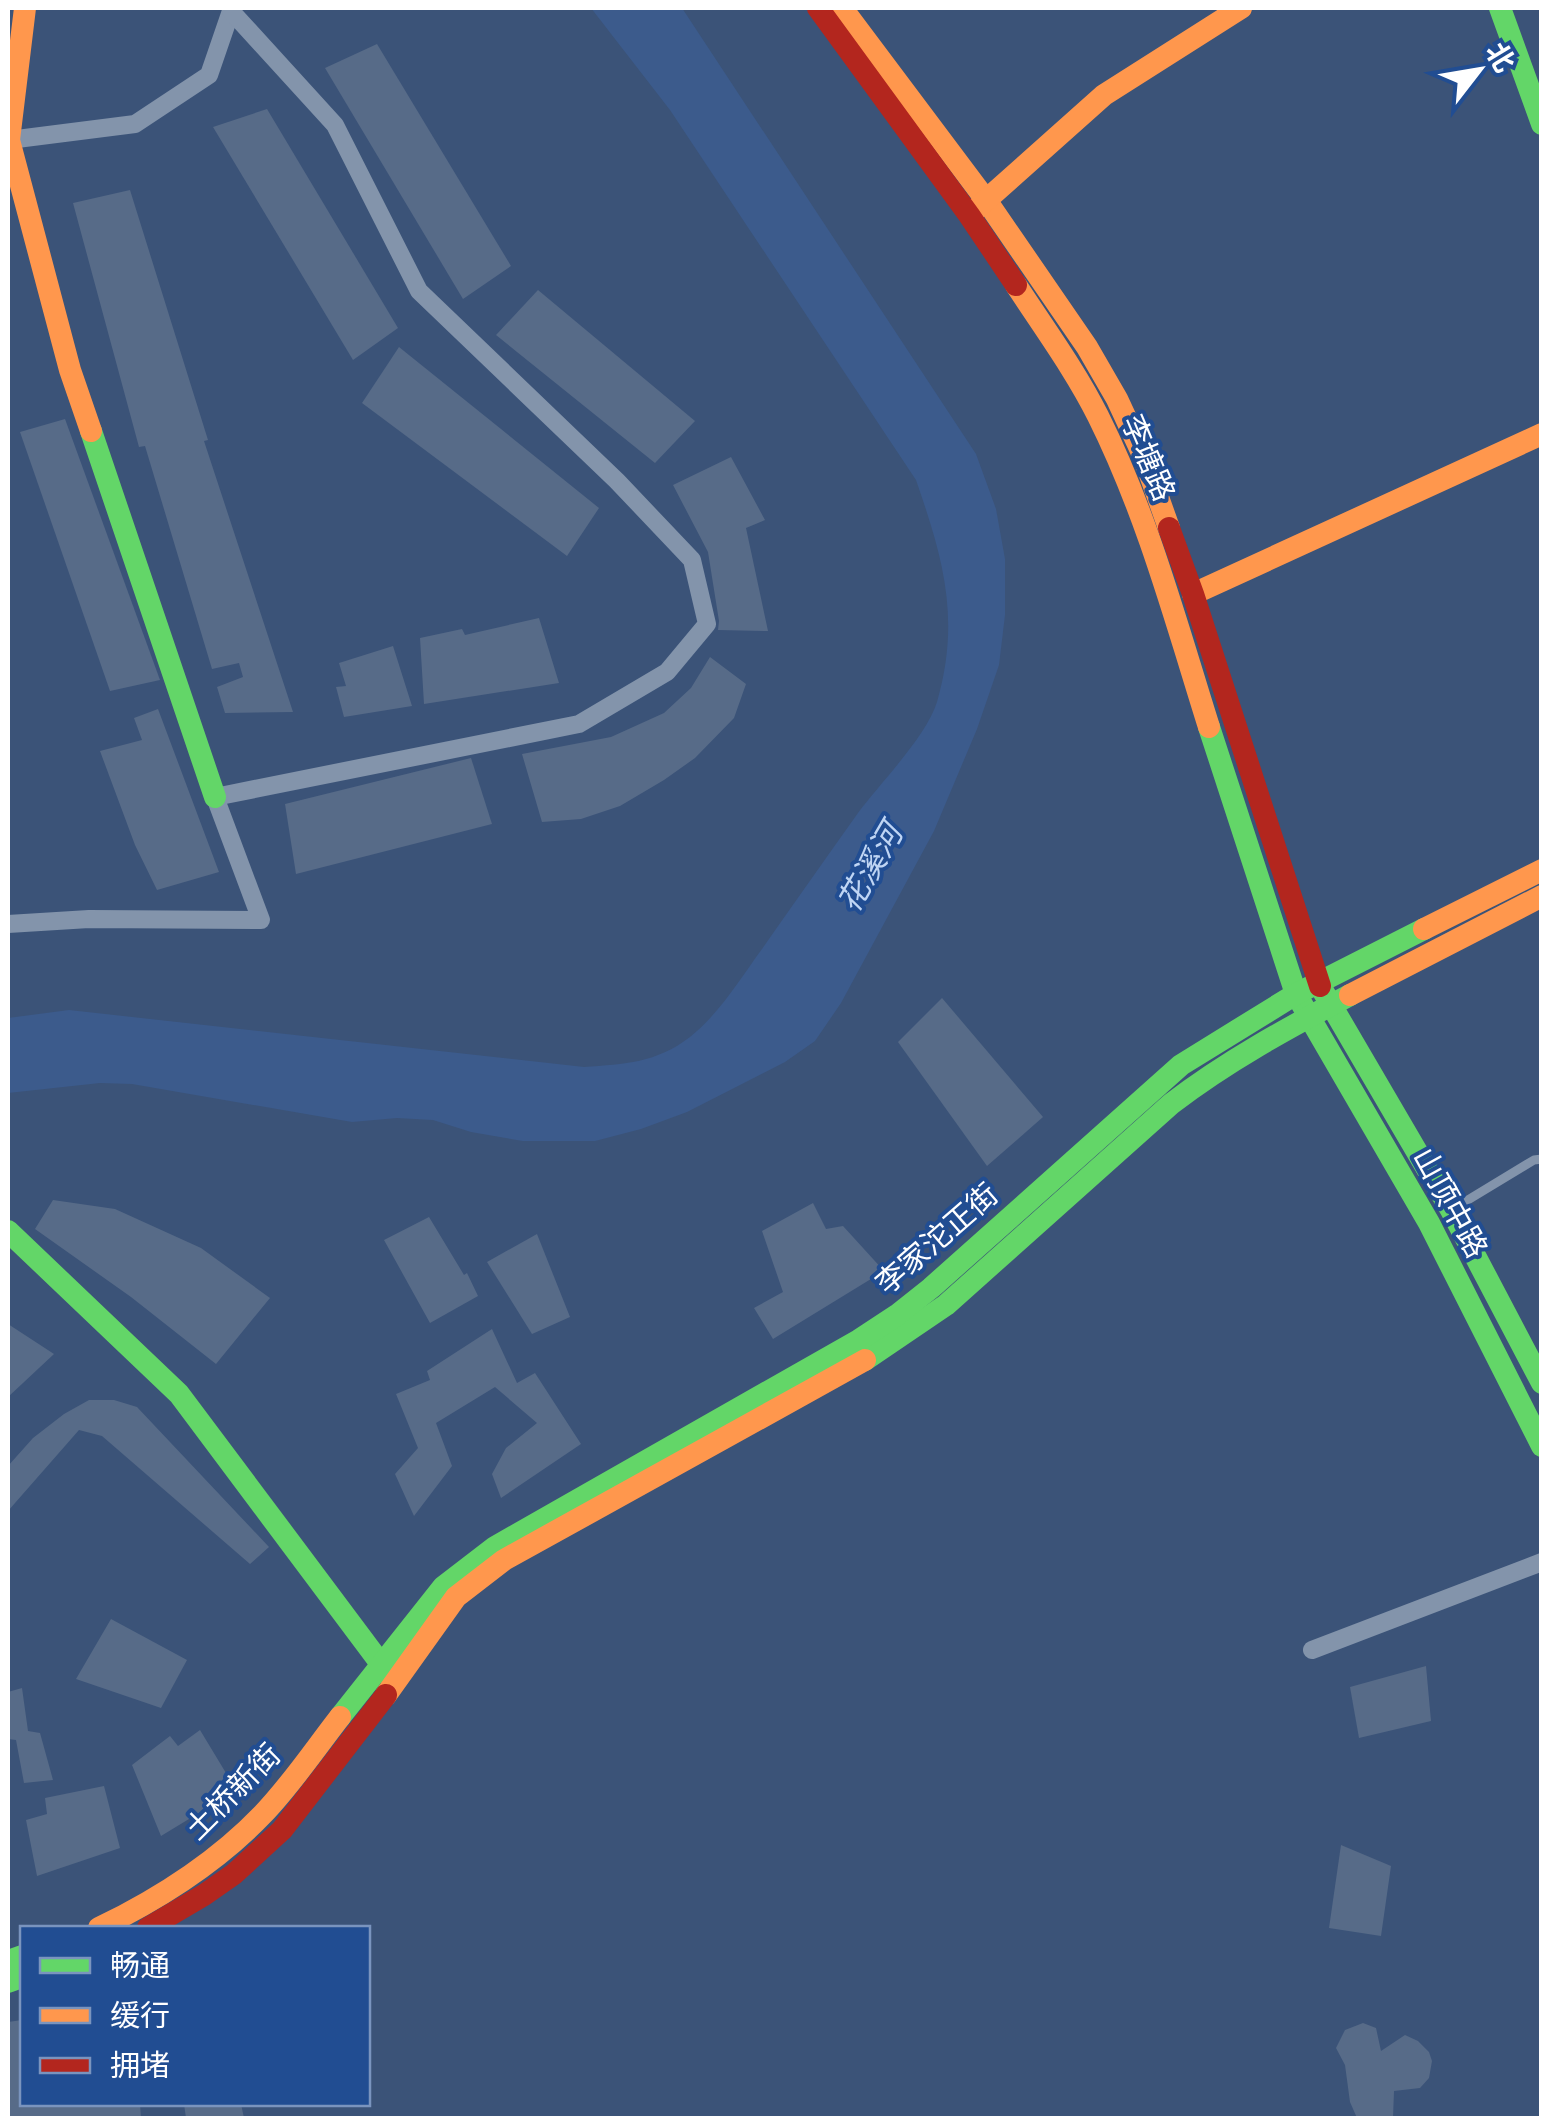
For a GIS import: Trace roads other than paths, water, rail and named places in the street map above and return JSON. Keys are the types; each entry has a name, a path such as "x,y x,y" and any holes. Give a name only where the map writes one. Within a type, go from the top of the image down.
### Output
{"main road":[{"path":"25,8 9,140 70,370 215,797"},
{"name":"李塘路","path":"818,8 1087,347 1118,399 1144,455 1193,594 1319,984"},
{"name":"李塘路","path":"842,8 977,208 1096,412 1119,461 1149,541 1296,994"},
{"path":"977,208 1104,95 1241,8"},
{"path":"1500,8 1542,124"},
{"path":"1193,594 1542,434"},
{"name":"李家沱正街","path":"389,1674 443,1588 468,1566 897,1315 1156,1084 1214,1042 1296,994 1542,870"},
{"name":"李家沱正街","path":"389,1674 456,1597 504,1560 914,1329 946,1305 1171,1104 1231,1061 1542,896"},
{"name":"山顶中路","path":"1319,984 1451,1210 1542,1383"},
{"name":"山顶中路","path":"1296,994 1429,1224 1542,1446"},
{"path":"8,1230 179,1394 389,1674"},
{"name":"土桥新街","path":"103,1926 161,1895 244,1832 389,1674"},
{"name":"土桥新街","path":"151,1926 219,1884 272,1840 303,1804 389,1674"}],"street":[{"path":"8,924 89,919 261,920 215,797 579,724 667,672 706,624 692,560 419,291 335,124 232,9 209,76 135,124 9,140"},
{"path":"1312,1650 1542,1562"}],"lane":[{"path":"1451,1210 1534,1160 1542,1159"}],"water":[{"name":"花溪河","path":"591,8 682,8 976,454 996,509 1005,559 1005,615 999,665 934,831 841,1003 815,1041 785,1062 687,1112 641,1129 595,1141 523,1141 471,1132 433,1120 352,1122 132,1084 100,1083 8,1093 8,1018 69,1010 584,1067 627,1063 665,1052 701,1028 720,1007 931,716 944,672 948,616 941,563 916,480 670,110"}]}
